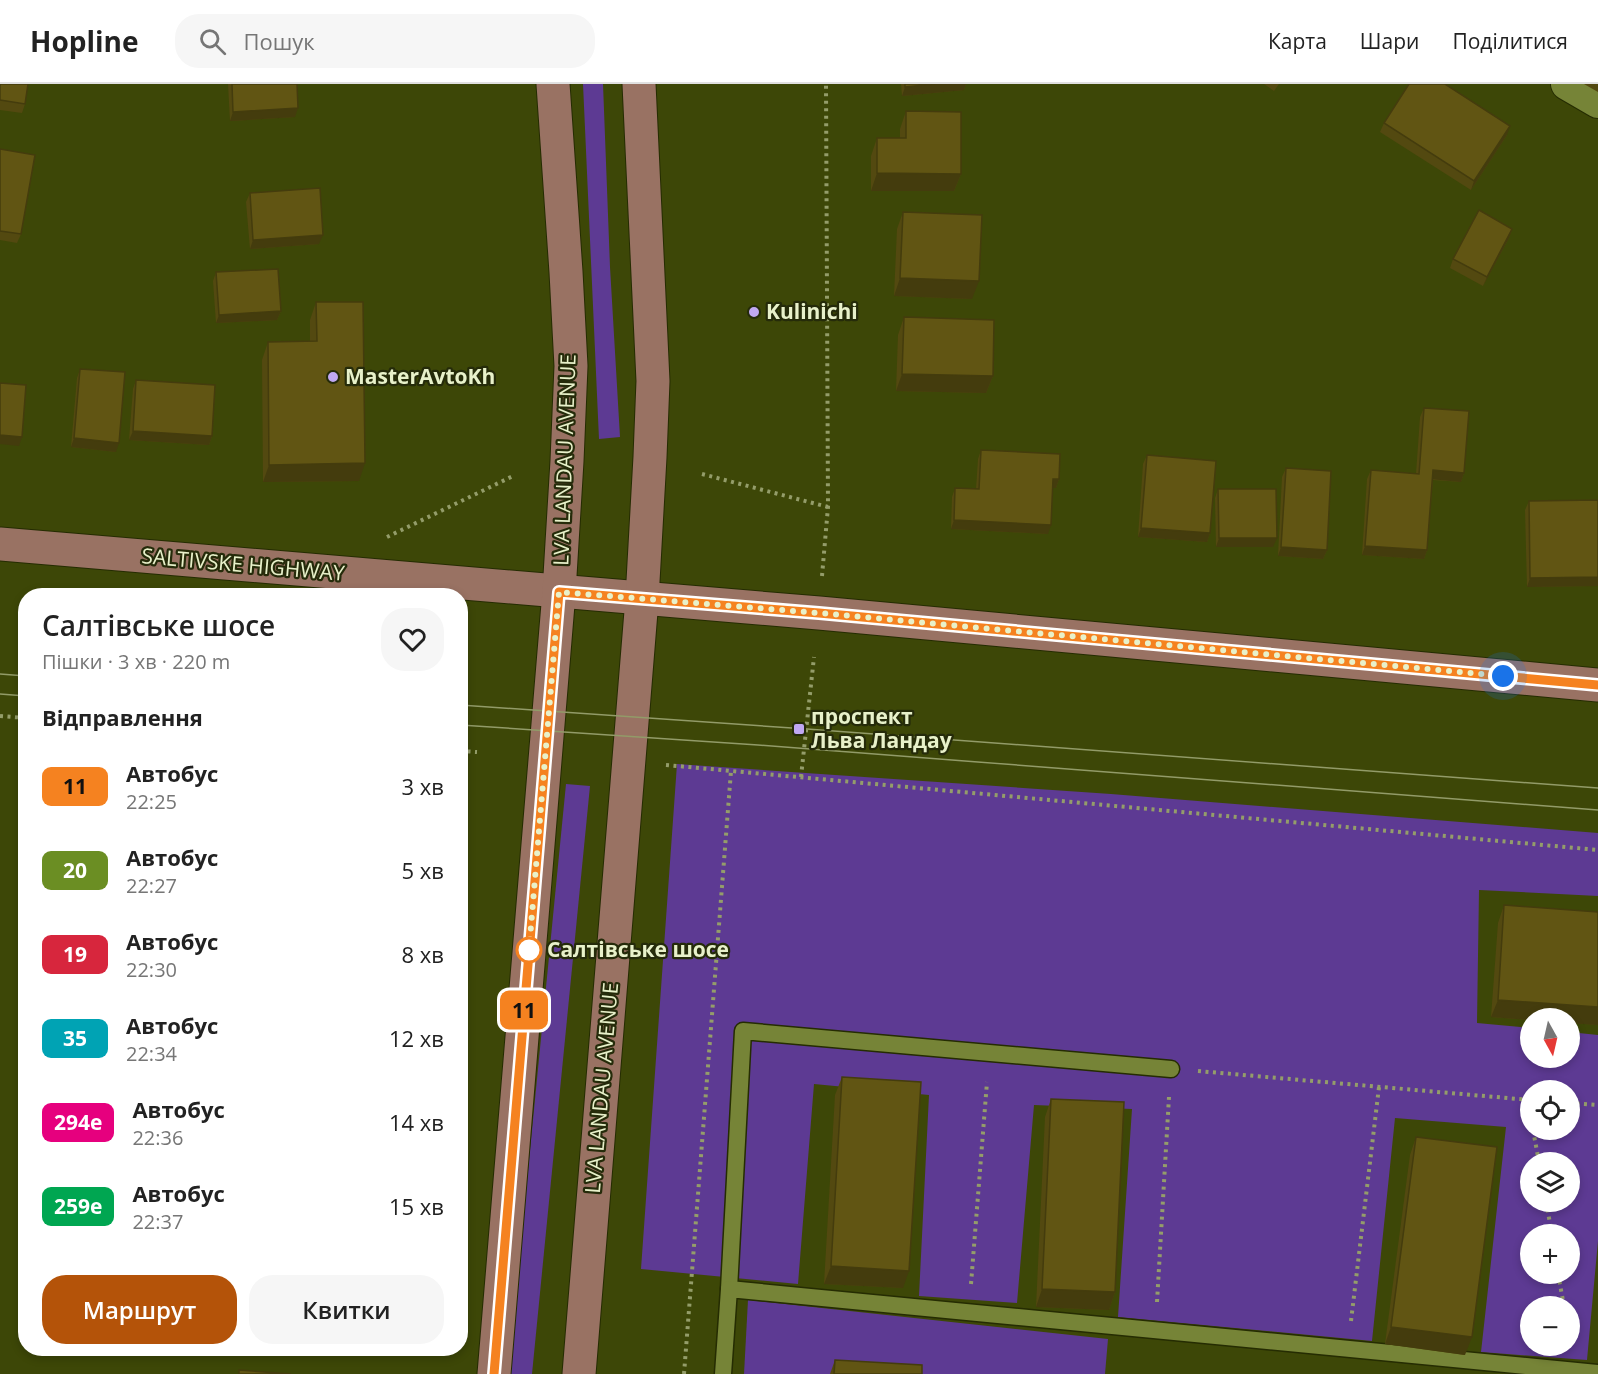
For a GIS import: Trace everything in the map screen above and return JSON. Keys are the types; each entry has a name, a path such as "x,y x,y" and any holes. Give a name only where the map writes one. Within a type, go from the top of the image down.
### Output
{"main road":[{"name":"LVA LANDAU AVENUE","path":"494,1374 559,592 571,366 552,84"},
{"name":"LVA LANDAU AVENUE","path":"579,1374 642,599 653,381 639,84"},
{"name":"SALTIVSKE HIGHWAY","path":"0,544 819,613 1598,685"}],"street":[{"path":"1567,84 1598,102"}],"lane":[{"path":"723,1374 743,1031 1171,1069"},
{"path":"729,1289 1598,1373"}],"path":[{"path":"822,576 828,507 826,84"},
{"path":"702,474 828,507"},
{"path":"387,537 513,476"},
{"path":"801,777 814,657"},
{"path":"0,716 18,717"},
{"path":"468,751 477,752"},
{"path":"659,765 1598,850"},
{"path":"684,1374 731,771"},
{"path":"969,1312 989,1052"},
{"path":"1155,1330 1171,1069 1520,1098"},
{"path":"1348,1349 1379,1087"},
{"path":"1580,1104 1598,1105"}],"shaded area":[{"path":"583,84 603,84 610,267 620,437 599,439"},
{"path":"677,764 1111,794 1598,833 1598,896 1479,890 1477,1023 1520,1027 1520,1068 1580,1068 1580,1033 1598,1035 1598,1241 1587,1360 1534,1356 1580,1356 1580,1296 1520,1296 1520,1355 1481,1352 1506,1127 1395,1118 1372,1341 1118,1317 1132,1109 1034,1105 1017,1303 919,1296 929,1095 814,1084 798,1284 641,1269"},
{"path":"566,784 590,786 532,1374 508,1374"},
{"path":"748,1300 1108,1339 1105,1374 744,1374"}],"building":[{"path":"0,84 28,84 25,104 0,100"},
{"path":"232,84 297,84 298,108 233,112"},
{"path":"905,84 934,84 905,87"},
{"path":"1409,84 1445,84 1510,126 1474,181 1384,123"},
{"path":"906,111 961,112 961,174 877,173 877,138 906,138"},
{"path":"0,149 35,155 21,234 0,231"},
{"path":"320,188 323,235 253,240 250,193"},
{"path":"1479,210 1512,229 1487,277 1453,259"},
{"path":"903,212 982,215 979,281 900,278"},
{"path":"278,269 281,311 219,315 216,272"},
{"path":"316,302 363,302 365,463 269,465 268,342 317,341"},
{"path":"904,317 994,320 993,376 902,374"},
{"path":"80,369 125,372 119,443 74,438"},
{"path":"136,380 215,385 212,436 133,431"},
{"path":"0,383 26,385 22,437 0,435"},
{"path":"1424,408 1469,411 1464,473 1433,470 1427,550 1365,546 1371,470 1419,474"},
{"path":"981,450 1060,454 1059,479 1053,479 1051,525 954,520 955,488 979,489"},
{"path":"1147,455 1216,461 1210,533 1141,528"},
{"path":"1286,468 1331,471 1327,550 1281,547"},
{"path":"1218,489 1276,489 1277,538 1219,538"},
{"path":"1598,500 1598,577 1530,578 1529,501"},
{"path":"1504,905 1598,912 1598,1007 1498,1000"},
{"path":"842,1077 921,1082 909,1271 831,1266"},
{"path":"1051,1099 1124,1102 1115,1292 1042,1289"},
{"path":"1416,1137 1497,1147 1472,1337 1391,1327"},
{"path":"835,1360 922,1365 922,1374 834,1374"},
{"path":"239,1370 291,1374 239,1374"}],"tram line":[{"path":"0,674 18,675"},
{"path":"0,694 18,695"},
{"path":"468,706 1598,788"},
{"path":"468,726 758,745 1598,810"}],"bus line":[{"name":"11","path":"494,1374 559,592 819,613 1598,685"}],"place":[{"name":"Kulinichi","path":"754,312"},
{"name":"MasterAvtoKh","path":"333,377"},
{"name":"проспект Льва Ландау","path":"799,729"},
{"name":"Салтівське шосе","path":"529,950"}],"route":[{"path":"529,950 559,592 819,613 1503,676"}]}
